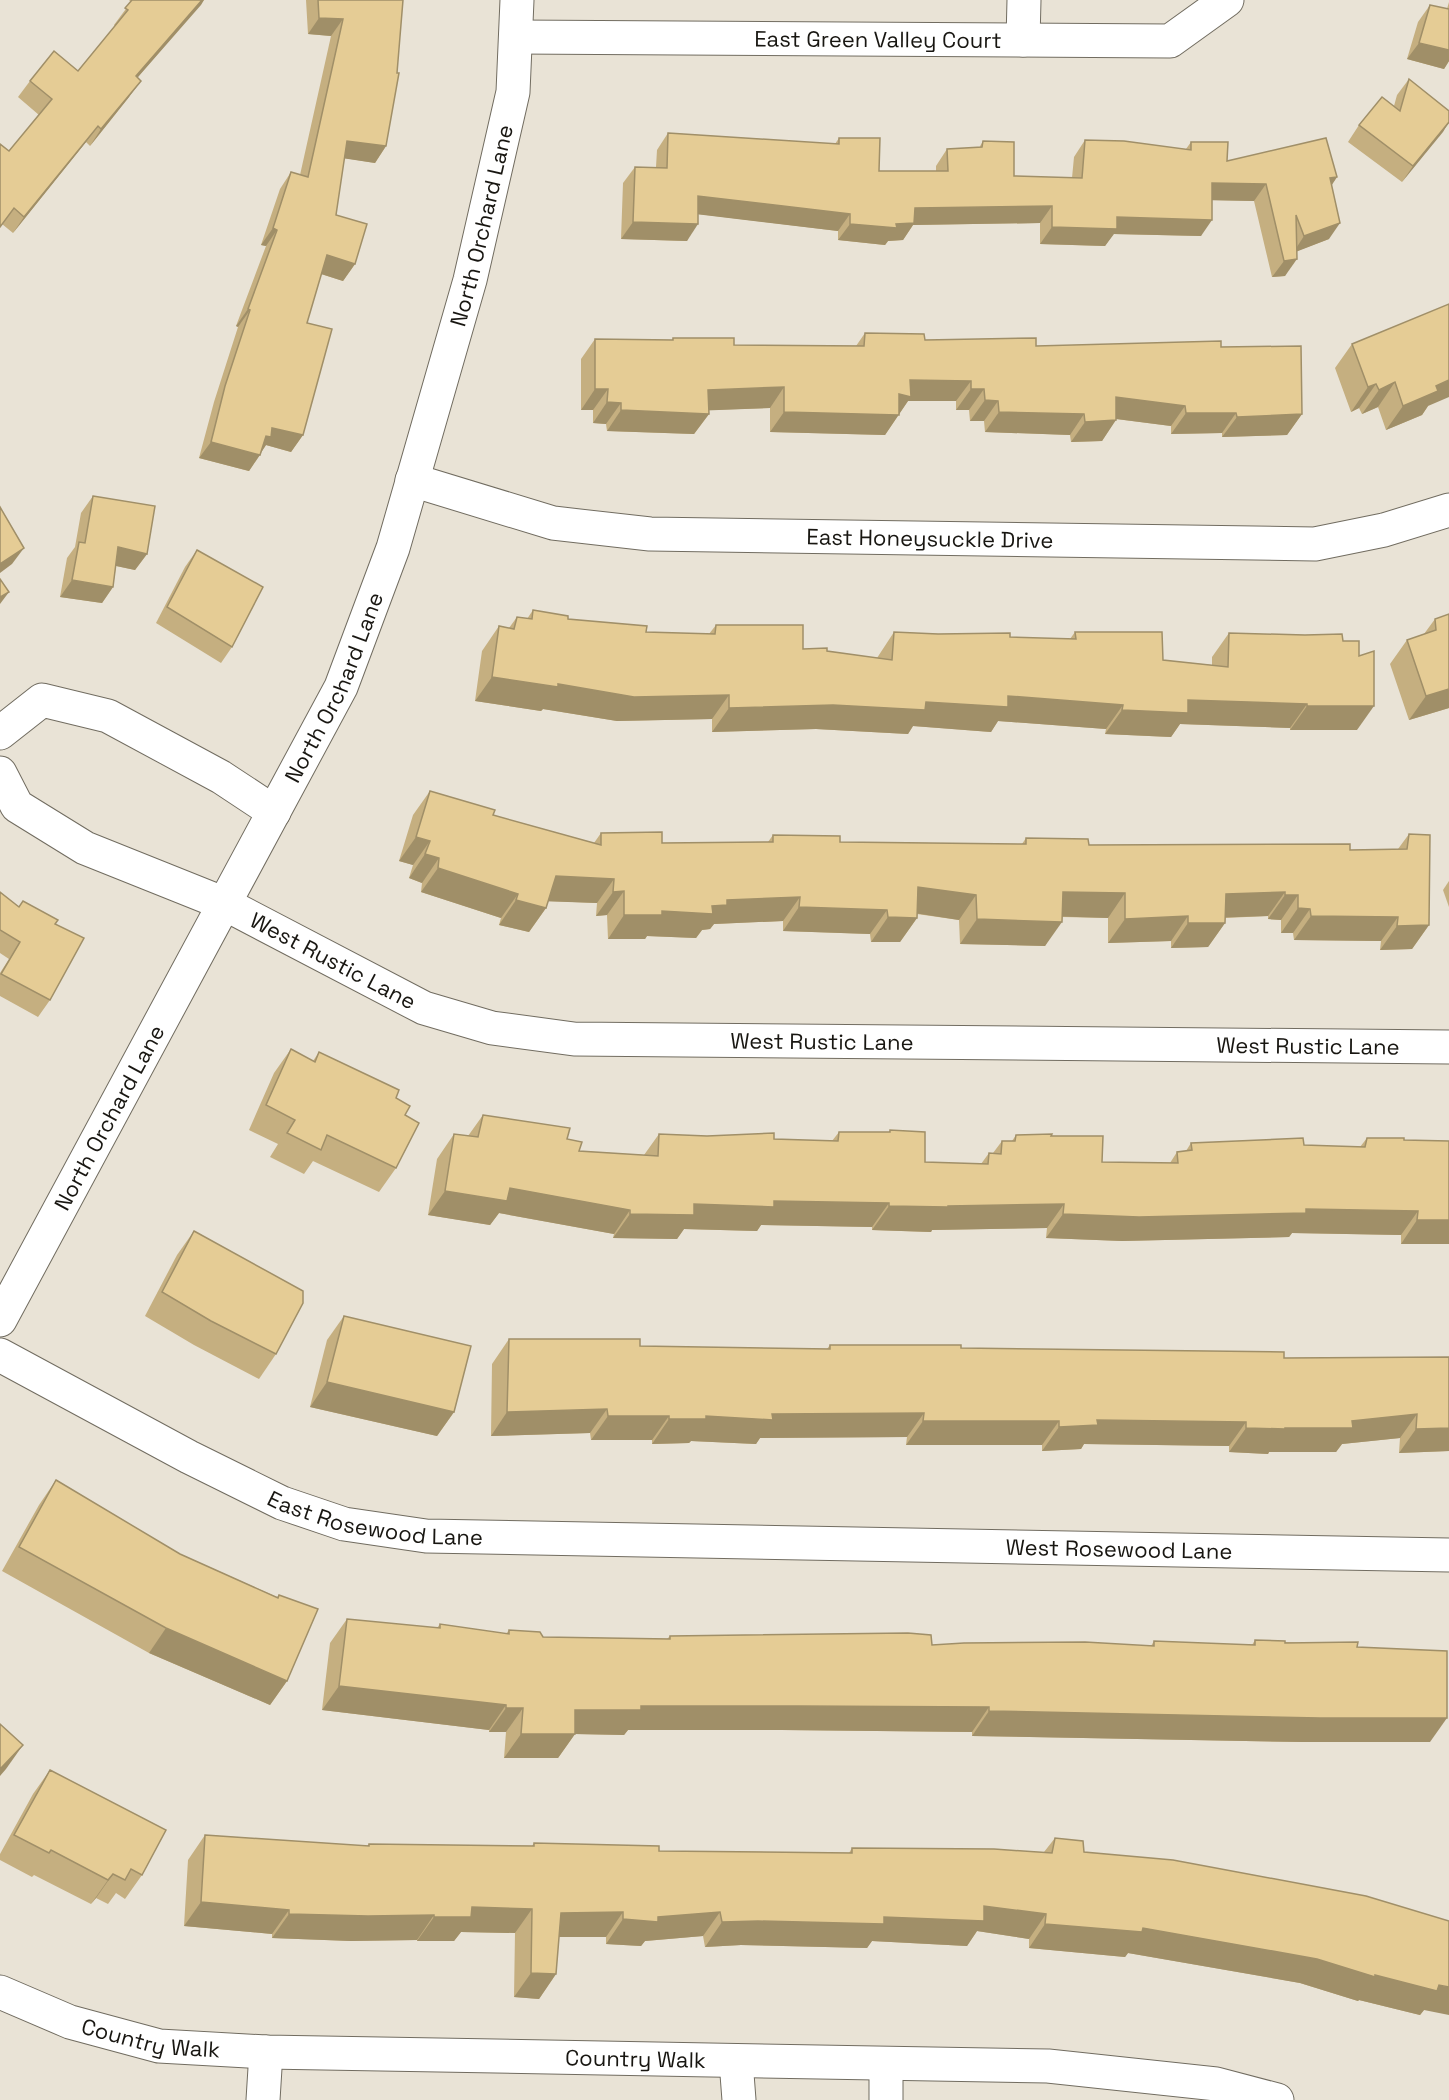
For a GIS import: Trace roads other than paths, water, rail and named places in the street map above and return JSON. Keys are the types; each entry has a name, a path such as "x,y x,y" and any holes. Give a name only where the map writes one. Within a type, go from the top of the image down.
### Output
{"street":[{"name":"North Orchard Lane","path":"0,1320 341,687 393,548 470,280 513,92 517,0"},
{"path":"1023,40 1024,0"},
{"name":"East Green Valley Court","path":"516,37 1170,41 1227,0"},
{"name":"East Honeysuckle Drive","path":"412,480 553,523 650,534 1315,544 1384,530 1449,510"},
{"path":"0,733 42,700 108,716 221,777 274,812"},
{"name":"West Rustic Lane","path":"0,773 17,806 85,848 225,904 424,1008 492,1028 574,1039 1449,1047"},
{"name":"East Rosewood Lane","path":"0,1355 251,1488 282,1503 344,1524 426,1536 788,1543"},
{"name":"West Rosewood Lane","path":"788,1543 1449,1555"},
{"name":"Country Walk","path":"0,1992 70,2022 159,2046 266,2052 1048,2066 1216,2084 1277,2100"},
{"path":"263,2100 266,2052"},
{"path":"736,2061 739,2100"},
{"path":"886,2064 886,2100"}]}
